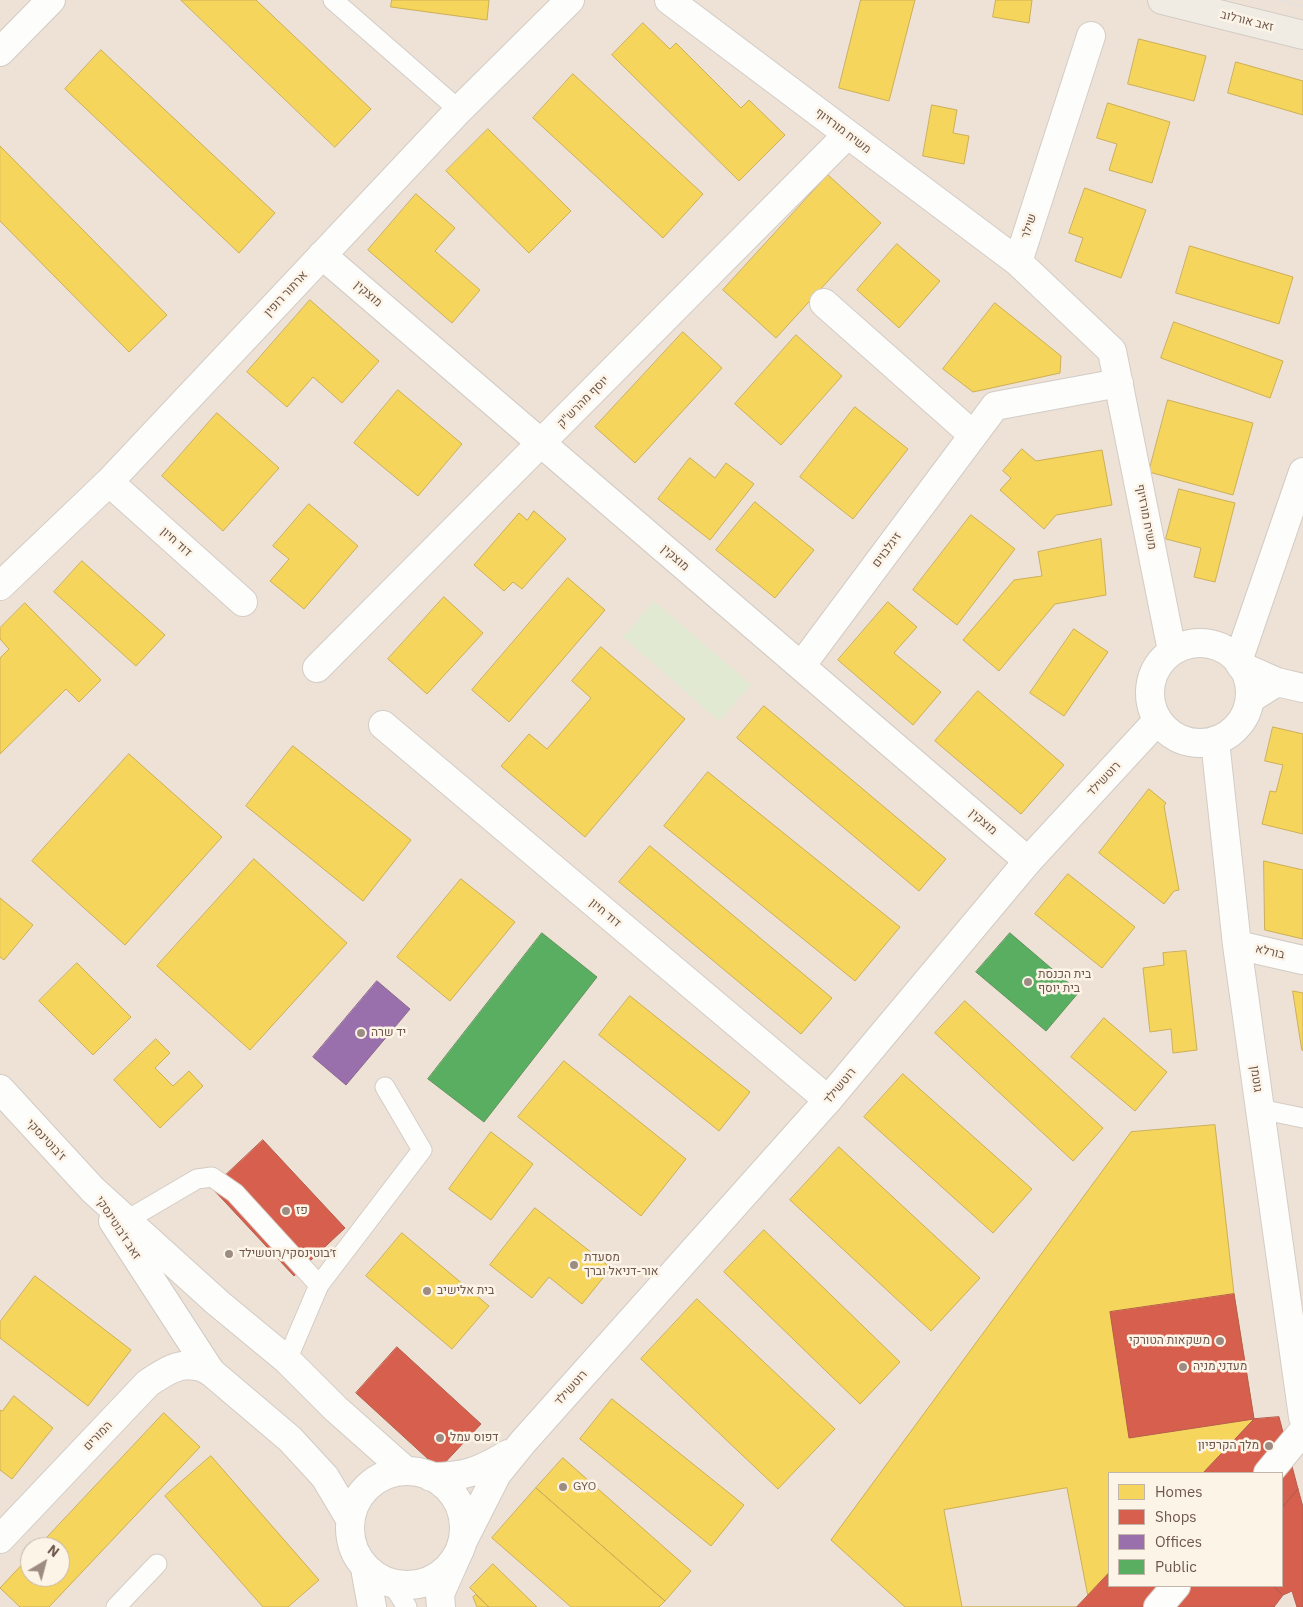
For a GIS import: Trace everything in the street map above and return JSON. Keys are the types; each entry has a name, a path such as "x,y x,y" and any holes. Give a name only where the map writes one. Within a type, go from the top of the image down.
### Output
{"main road":[{"name":"זאב אורלוב","path":"1162,0 1303,34"}],"street":[{"path":"0,52 51,0"},
{"name":"ארתור רופין","path":"0,586 109,482 459,110 570,0"},
{"name":"משיח מורזיוף","path":"669,0 1018,262"},
{"name":"שילר","path":"1018,262 1091,36"},
{"name":"יוסף מהרש\"ק","path":"317,668 542,444 847,135"},
{"name":"מוצקין","path":"322,255 1028,861"},
{"path":"1018,262 1112,350 1119,383"},
{"path":"824,302 973,435"},
{"name":"משיח מורזיוף","path":"1119,383 1172,651"},
{"name":"זיגלבוים","path":"801,666 995,406 1119,383"},
{"path":"1240,664 1261,593 1303,472"},
{"name":"דוד חיון","path":"109,482 243,602"},
{"path":"1202,643 1216,646 1228,652 1240,664 1246,672 1250,686 1250,699 1246,713 1238,726 1228,735 1214,741 1199,744 1183,740 1169,732 1158,720 1152,706 1150,690 1153,675 1161,662 1172,651 1182,646 1202,643 1220,635 1236,623 1249,612 1261,593"},
{"path":"1240,664 1290,685"},
{"path":"1250,699 1290,685"},
{"name":"רוטשילד","path":"460,1550 497,1474 518,1448 828,1100 1028,861 1158,720"},
{"name":"דוד חיון","path":"383,725 828,1100"},
{"name":"גוטמן","path":"1214,741 1237,945 1303,1416"},
{"name":"בורלא","path":"1237,945 1303,960"},
{"name":"ז'בוטינסקי","path":"0,1089 93,1190"},
{"name":"זאב ז'בוטינסקי","path":"93,1190 218,1304 287,1360 336,1408 418,1474"},
{"name":"זאב ז'בוטינסקי","path":"93,1190 211,1372 290,1439 325,1476 350,1519"},
{"name":"המורים","path":"0,1539 148,1383 166,1371 181,1366 196,1366 211,1372"},
{"path":"1269,1472 1303,1431"},
{"name":"רוטשילד","path":"418,1474 450,1477 472,1473 518,1448"},
{"path":"441,1607 440,1594 460,1550 464,1521 459,1503 449,1490 437,1479 418,1474 389,1473 363,1490 355,1503 350,1519 350,1536 355,1553 365,1568 379,1579 392,1584 407,1586 433,1580 444,1573 460,1550"},
{"path":"365,1568 372,1607"},
{"path":"1158,1607 1175,1587"}],"lane":[{"path":"333,0 459,110"},
{"path":"287,1360 319,1285 422,1150 385,1087"},
{"path":"1260,1110 1303,1118"},
{"path":"127,1220 197,1179 212,1177 235,1193 319,1285"},
{"path":"116,1607 157,1564"},
{"path":"392,1584 407,1607"}],"shaded area":[{"path":"0,0 1303,0 1303,1607 0,1607"}],"green space":[{"path":"654,601 751,685 719,721 623,637"}],"building: Homes":[{"path":"181,0 256,0 371,109 335,147"},
{"path":"392,0 489,0 487,20 391,7"},
{"path":"861,0 915,0 889,101 839,88"},
{"path":"996,0 1032,0 1029,23 993,17"},
{"path":"643,23 670,49 676,43 741,108 749,100 785,135 739,181 612,55"},
{"path":"1139,39 1206,56 1194,101 1128,84"},
{"path":"101,50 275,213 239,253 65,89"},
{"path":"1236,62 1303,81 1303,115 1228,93"},
{"path":"573,74 703,194 663,238 533,118"},
{"path":"1108,103 1170,122 1152,183 1109,170 1117,144 1097,138"},
{"path":"932,105 957,110 953,133 969,136 964,164 923,156"},
{"path":"488,129 571,211 529,253 446,171"},
{"path":"0,146 167,315 129,352 0,221"},
{"path":"828,175 881,223 776,338 723,290"},
{"path":"1085,188 1146,210 1121,278 1075,261 1083,238 1069,233"},
{"path":"416,194 455,228 435,251 480,290 452,323 368,250"},
{"path":"897,244 940,281 899,328 857,290"},
{"path":"1190,246 1293,277 1279,324 1176,293"},
{"path":"310,300 379,361 342,403 313,377 287,407 247,372"},
{"path":"995,303 1061,356 1060,373 973,392 943,369"},
{"path":"1174,322 1283,361 1270,398 1161,358"},
{"path":"683,332 722,368 635,463 595,427"},
{"path":"796,335 842,376 781,445 735,404"},
{"path":"398,390 462,444 418,496 354,443"},
{"path":"1168,400 1253,423 1233,495 1149,472"},
{"path":"855,407 908,449 853,519 800,477"},
{"path":"217,413 279,468 223,531 162,476"},
{"path":"1022,449 1036,461 1102,450 1112,505 1056,515 1044,529 1000,490 1011,478 1003,471"},
{"path":"690,458 715,478 726,463 754,484 710,540 658,499"},
{"path":"1179,489 1235,503 1215,582 1194,577 1201,548 1166,539"},
{"path":"755,502 814,550 775,598 716,550"},
{"path":"309,504 358,546 304,609 270,581 289,559 273,546"},
{"path":"534,511 566,539 522,589 513,582 504,591 474,565 519,513 527,520"},
{"path":"971,515 1015,549 957,625 913,590"},
{"path":"1101,539 1106,595 1055,604 999,671 963,640 1014,580 1042,576 1038,552"},
{"path":"82,561 165,635 136,666 54,592"},
{"path":"568,578 605,610 509,722 472,690"},
{"path":"444,597 483,633 427,694 388,659"},
{"path":"888,602 917,627 894,653 941,692 913,725 838,660"},
{"path":"25,603 101,680 79,702 66,689 0,754 0,658 9,649 0,639 0,628"},
{"path":"1074,629 1108,652 1064,716 1030,693"},
{"path":"601,647 685,719 585,837 501,766 529,734 547,749 591,698 572,681"},
{"path":"978,691 1064,765 1021,814 935,741"},
{"path":"764,706 946,859 919,891 737,738"},
{"path":"1273,727 1303,734 1303,834 1262,824 1270,791 1276,792 1283,765 1265,761"},
{"path":"293,746 411,840 363,901 246,806"},
{"path":"129,754 222,837 125,945 32,861"},
{"path":"708,772 900,927 855,981 664,826"},
{"path":"1149,789 1166,803 1164,806 1179,890 1174,891 1164,904 1099,853"},
{"path":"650,846 832,998 801,1034 619,882"},
{"path":"254,859 347,943 250,1050 157,966"},
{"path":"1264,861 1303,870 1303,939 1265,930"},
{"path":"1068,874 1135,927 1102,968 1035,914"},
{"path":"461,879 515,922 450,1001 397,957"},
{"path":"0,898 33,925 4,960 0,957"},
{"path":"1186,951 1197,1050 1173,1053 1171,1029 1150,1032 1143,968 1164,965 1163,953"},
{"path":"77,963 131,1017 93,1055 39,1001"},
{"path":"1293,991 1303,993 1303,1051 1302,1050"},
{"path":"630,996 750,1092 719,1131 599,1035"},
{"path":"965,1001 1103,1128 1073,1161 935,1033"},
{"path":"1104,1018 1167,1072 1135,1111 1071,1057"},
{"path":"156,1039 170,1053 155,1068 173,1086 189,1071 203,1086 160,1128 114,1080"},
{"path":"564,1061 686,1159 641,1216 518,1117"},
{"path":"903,1074 1032,1189 993,1233 864,1117"},
{"path":"1215,1125 1234,1294 1254,1419 1204,1472 1108,1472 1108,1574 1077,1607 905,1607 831,1540 1131,1132"},
{"path":"491,1132 533,1164 491,1220 449,1189"},
{"path":"839,1147 980,1278 931,1331 790,1200"},
{"path":"535,1208 611,1268 582,1304 549,1277 532,1298 490,1265"},
{"path":"764,1230 900,1362 860,1404 724,1272"},
{"name":"בית אלישיב","path":"402,1233 489,1306 452,1349 366,1276"},
{"path":"35,1276 131,1350 88,1406 0,1338 0,1322"},
{"path":"697,1299 835,1429 778,1489 641,1359"},
{"path":"14,1396 53,1428 12,1479 0,1470 0,1410 2,1411"},
{"path":"612,1399 744,1505 711,1546 580,1439"},
{"path":"164,1413 200,1447 70,1585 70,1537 47,1537"},
{"path":"211,1456 319,1580 288,1607 263,1607 165,1496"},
{"path":"563,1458 691,1571 665,1601 536,1488"},
{"path":"536,1488 665,1601 659,1607 571,1607 492,1538"},
{"path":"1067,1488 1090,1607 962,1607 944,1510"},
{"path":"493,1564 537,1607 489,1607 470,1588"},
{"path":"20,1567 20,1587 68,1587 49,1607 20,1607 0,1588"},
{"path":"476,1595 489,1607 477,1607 473,1597"}],"building: Shops":[{"path":"263,1140 345,1228 294,1276 212,1188"},
{"path":"1234,1294 1254,1419 1129,1438 1110,1312"},
{"path":"397,1347 481,1424 439,1469 356,1393"},
{"path":"1279,1417 1298,1489 1283,1507 1283,1472 1204,1472 1254,1419"},
{"path":"1298,1489 1303,1507 1303,1607 1297,1607 1292,1591 1283,1595 1274,1587 1283,1587 1283,1507"},
{"path":"1108,1574 1108,1587 1274,1587 1283,1595 1274,1607 1077,1607"}],"building: Offices":[{"path":"377,981 410,1009 346,1085 313,1057"}],"building: Public":[{"path":"542,933 597,977 484,1122 428,1079"},
{"name":"בית הכנסת בית יוסף","path":"1010,933 1079,992 1046,1031 976,972"}],"tram line":[{"path":"1276,0 1303,6"}],"place":[{"name":"בית הכנסת בית יוסף","path":"1028,982"},
{"name":"יד שרה","path":"361,1033"},
{"name":"פז","path":"286,1211"},
{"name":"ז׳בוטינסקי/רוטשילד","path":"229,1254"},
{"name":"מסעדת אור-דניאל וברך","path":"574,1265"},
{"name":"בית אלישיב","path":"427,1291"},
{"name":"משקאות הטורקי","path":"1220,1341"},
{"name":"מעדני מניה","path":"1183,1367"},
{"name":"דפוס עמל","path":"440,1438"},
{"name":"מלך הקרפיון","path":"1269,1446"},
{"name":"GYO","path":"563,1487"}]}
